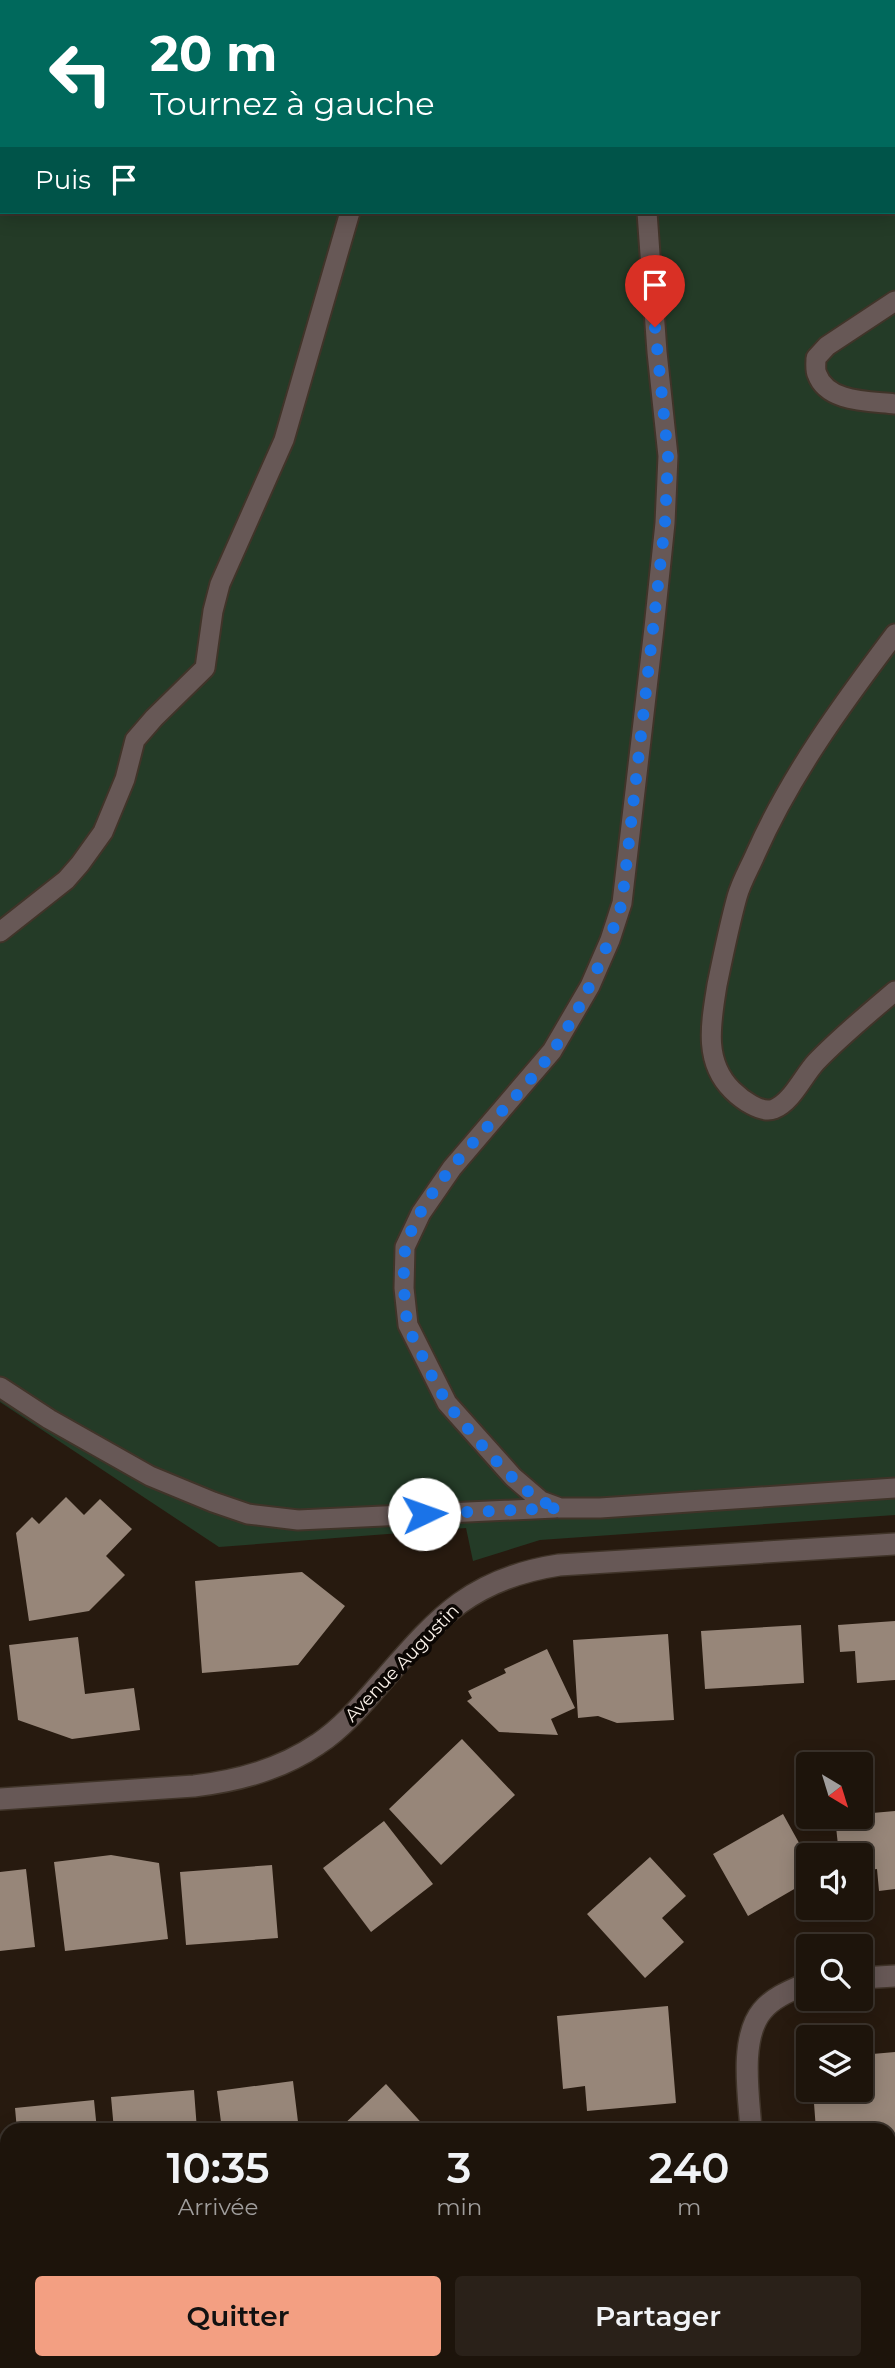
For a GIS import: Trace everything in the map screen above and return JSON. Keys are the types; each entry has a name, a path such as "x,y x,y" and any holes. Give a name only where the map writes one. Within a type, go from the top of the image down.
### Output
{"street":[{"name":"Avenue Augustin","path":"0,1799 225,1783 273,1769 320,1743 341,1725 413,1646 454,1607 474,1592 529,1570 559,1565 895,1544"},
{"path":"873,1977 895,1976"},
{"path":"751,2123 748,2056 755,2020 776,1999 796,1989"}],"lane":[{"path":"0,932 66,880 80,864 103,832 125,779 135,740 205,668 213,611 220,584 284,440 349,214"},
{"path":"560,1508 541,1501 513,1477 464,1424 435,1385 408,1325 404,1288 405,1247 421,1213 452,1168 552,1051 590,986 610,940 622,903 665,523 668,456 647,214"},
{"path":"895,301 827,346 816,358 816,373 825,386 837,396 895,404"},
{"path":"895,634 850,694 799,771 765,833 737,895 712,1019 713,1058 721,1079 751,1104 769,1111 777,1108 785,1102 816,1062 895,990"},
{"path":"0,1387 48,1419 150,1476 248,1514 298,1520 614,1507 895,1488"}],"green space":[{"path":"0,214 895,214 895,1515 540,1540 473,1561 466,1528 219,1547 0,1402"}],"building":[{"path":"66,1497 84,1515 100,1499 132,1529 106,1556 125,1575 89,1611 29,1621 16,1533 32,1517 39,1524"},
{"path":"302,1572 345,1606 298,1665 202,1673 195,1581"},
{"path":"895,1621 895,1680 857,1683 855,1651 840,1652 838,1625"},
{"path":"801,1625 804,1683 705,1689 701,1631"},
{"path":"668,1634 674,1720 617,1723 598,1716 578,1718 573,1640"},
{"path":"78,1637 85,1694 134,1688 140,1730 72,1739 18,1720 9,1645"},
{"path":"547,1649 575,1708 551,1719 558,1735 499,1732 467,1701 472,1698 468,1691 506,1673 504,1669"},
{"path":"462,1739 515,1795 441,1865 389,1809"},
{"path":"895,1811 895,1889 879,1891 877,1869 873,1870 873,1843 838,1843 836,1829 873,1829 873,1813"},
{"path":"783,1814 799,1843 796,1843 796,1888 748,1916 713,1854"},
{"path":"384,1821 433,1884 371,1932 323,1868"},
{"path":"111,1855 159,1863 168,1939 65,1951 54,1862"},
{"path":"650,1857 686,1896 662,1918 684,1942 645,1978 587,1914"},
{"path":"272,1865 278,1938 186,1945 180,1872"},
{"path":"26,1869 35,1947 0,1951 0,1872"},
{"path":"668,2006 676,2103 587,2111 585,2086 563,2089 557,2016"},
{"path":"895,2052 895,2123 815,2123 814,2102 873,2102 873,2054"},
{"path":"293,2081 298,2123 221,2123 217,2091"},
{"path":"386,2084 422,2123 345,2123"},
{"path":"194,2090 196,2123 113,2123 111,2097"},
{"path":"94,2100 96,2123 16,2123 15,2108"}],"route":[{"path":"424,1514 509,1508 560,1508 541,1501 513,1477 464,1424 435,1385 408,1325 404,1288 405,1247 421,1213 452,1168 552,1051 590,986 610,940 622,903 665,523 668,456 655,327"}]}
